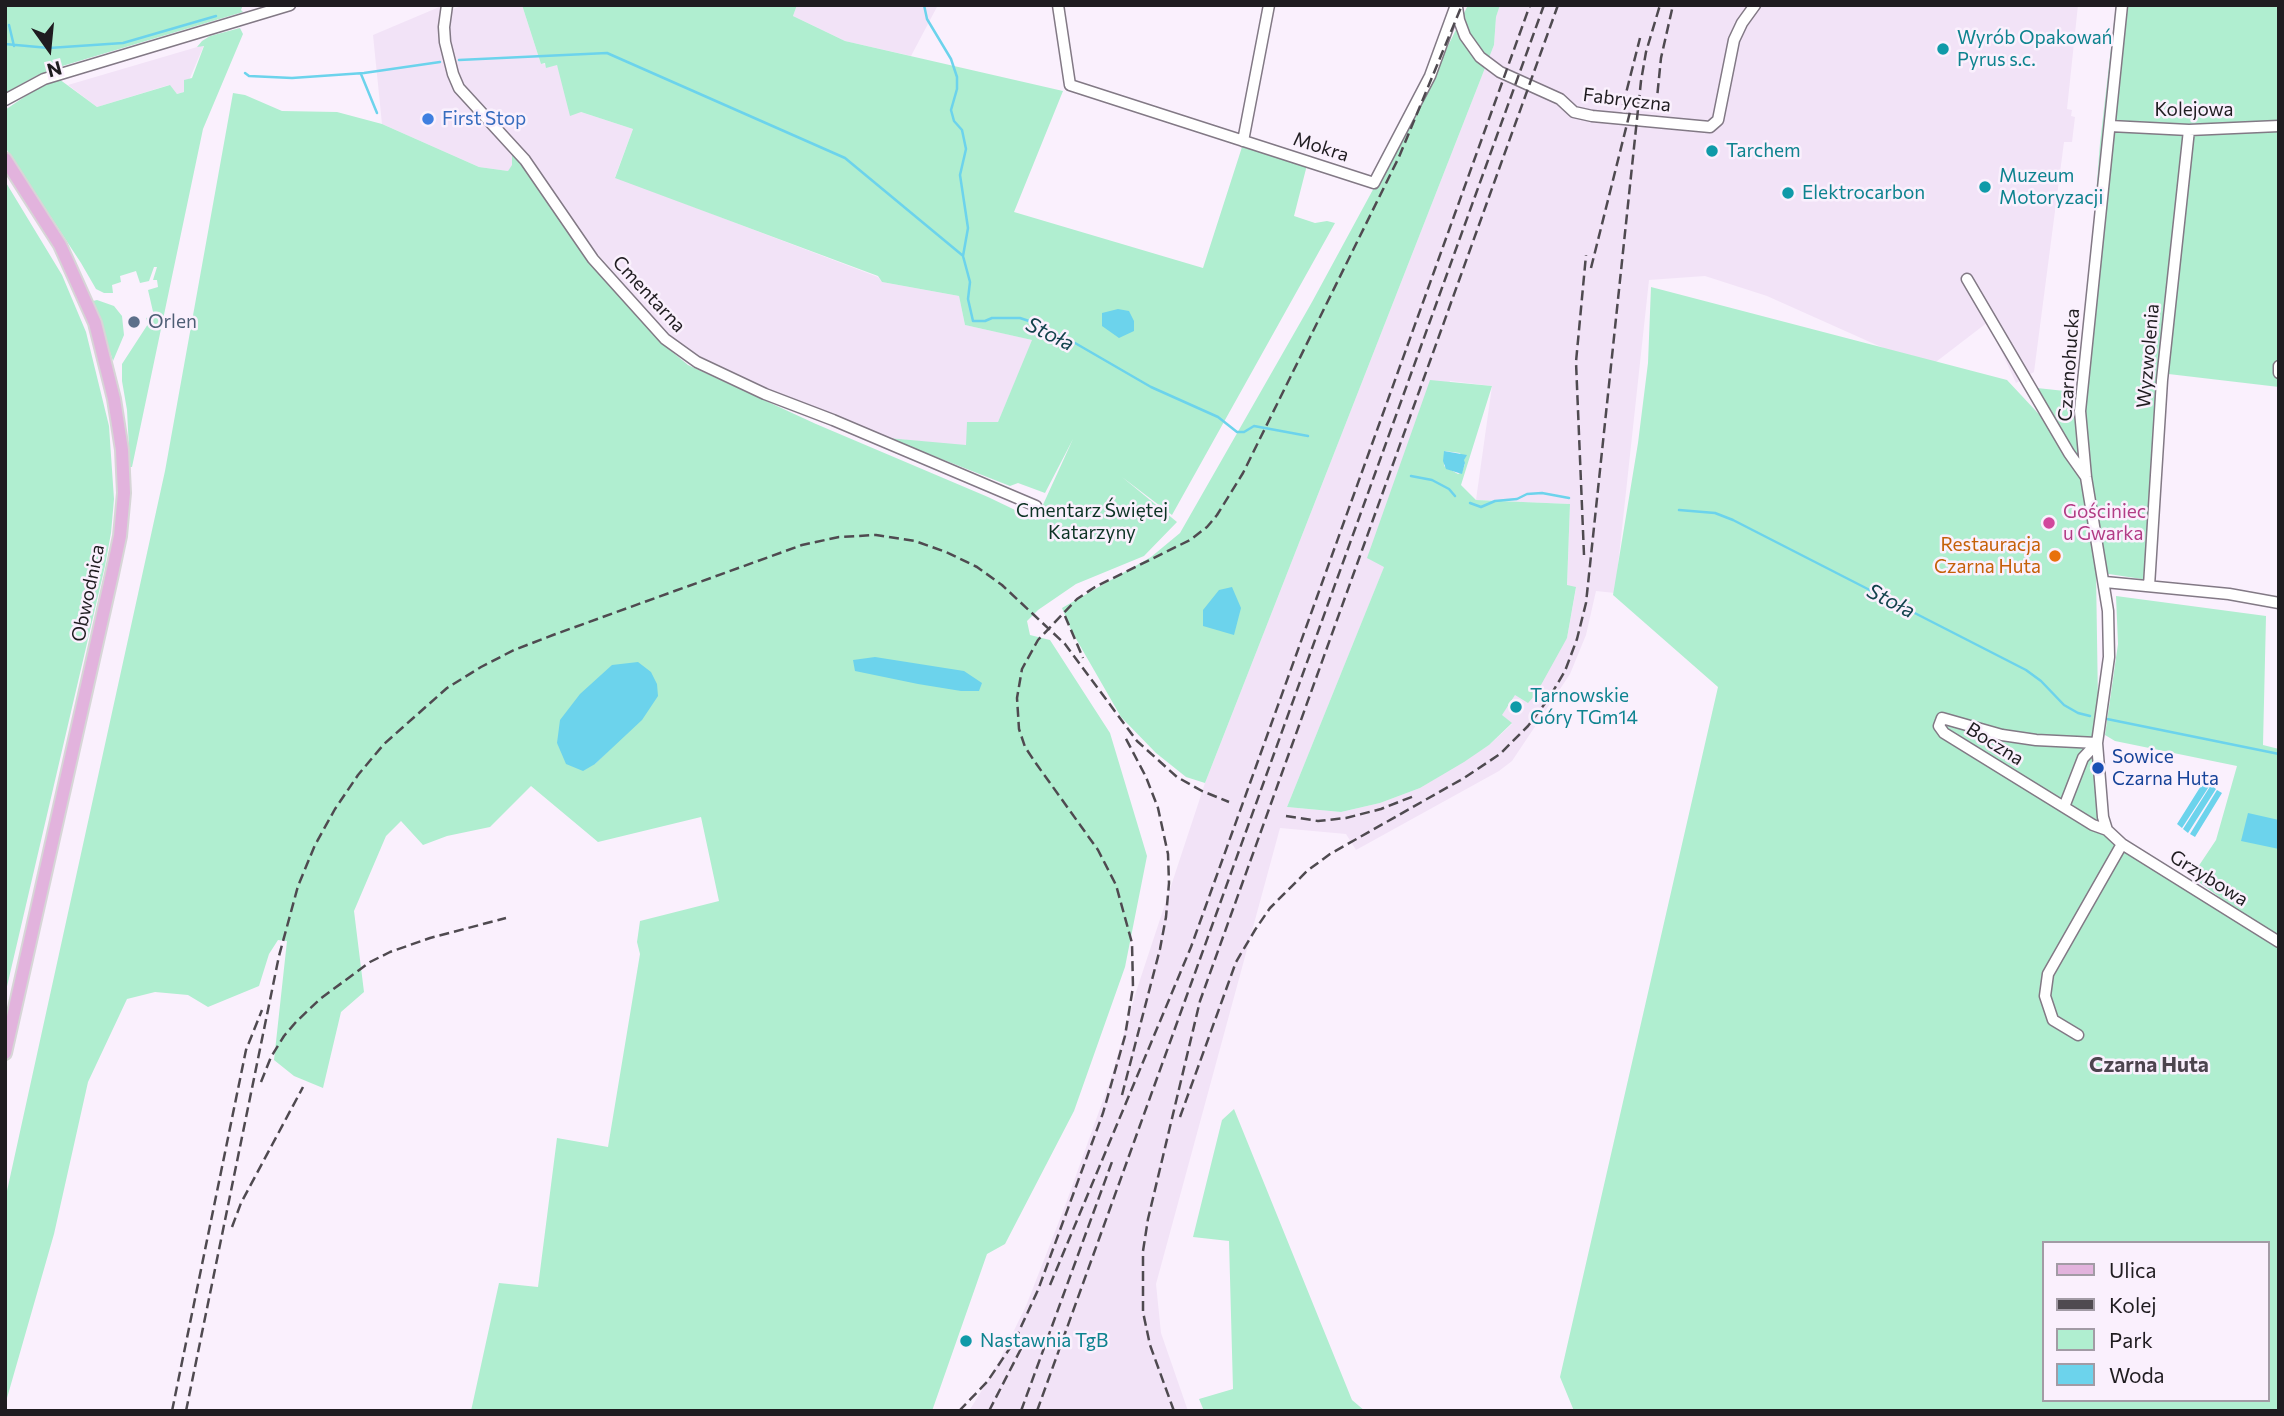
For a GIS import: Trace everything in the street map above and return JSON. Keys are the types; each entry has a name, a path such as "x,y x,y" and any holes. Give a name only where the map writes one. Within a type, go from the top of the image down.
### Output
{"main road":[{"name":"Obwodnica","path":"5,159 60,245 95,323 114,399 122,450 124,493 118,548 5,1053"}],"street":[{"path":"5,100 44,79 290,5"},
{"name":"Cmentarna","path":"447,5 445,43 459,88 525,160 593,259 665,339 697,362 765,394 1036,506"},
{"name":"Mokra","path":"1058,5 1070,85 1374,183 1430,76 1457,5"},
{"path":"1242,141 1269,5"},
{"name":"Fabryczna","path":"1457,5 1465,36 1480,57 1500,72 1560,99 1574,112 1710,127 1717,122 1734,40 1755,5"},
{"name":"Czarnohucka","path":"2106,830 2100,798 2097,743 2109,657 2105,582 2086,477 2080,411 2122,5"},
{"name":"Kolejowa","path":"2110,126 2189,130 2279,126"},
{"name":"Wyzwolenia","path":"2149,586 2162,380 2189,130"},
{"path":"1966,279 2086,477"},
{"path":"2279,366 2279,373"},
{"path":"2105,582 2229,594 2279,603"},
{"name":"Boczna","path":"2097,743 2036,740 2002,735 1942,718 1940,726 1944,733 2093,825 2106,830"},
{"path":"2064,807 2083,758 2097,743"},
{"path":"2078,1035 2053,1020 2045,996 2048,974 2122,844 2106,830"},
{"name":"Grzybowa","path":"2122,844 2279,942"}],"shaded area":[{"path":"444,5 453,9 465,5 522,5 541,64 557,65 581,112 633,129 615,177 878,277 882,282 959,296 965,325 1033,340 998,422 966,446 888,438 768,389 697,355 680,345 589,244 527,154 512,153 512,166 508,171 479,167 382,124 373,35"},
{"path":"797,5 938,5 911,56 845,41 793,16"},
{"path":"1500,5 2078,5 2067,109 2072,110 2071,116 2075,117 2072,142 2064,142 2034,372 2016,383 1988,322 1928,368 1767,296 1705,276 1649,280 1615,593 1596,591 1586,635 1570,674 1512,761 1499,771 1356,850 1346,834 1280,828 1156,1284 1161,1333 1188,1411 969,1411 995,1369 1026,1306 1065,1206 1111,1078 1135,995 1205,783 1494,45 1496,17","holes":["1450,381 1492,386 1476,500 1570,504 1567,586 1576,588 1567,638 1515,694 1501,715 1512,724 1489,745 1420,788 1380,803 1341,812 1287,807 1398,533 1412,483"]},
{"path":"204,45 184,92 177,94 169,85 97,107 68,85"}],"green space":[{"path":"5,5 243,5 243,12 59,67 5,93"},
{"name":"Cmentarz Świętej Katarzyny","path":"522,5 797,5 793,16 845,41 1063,91 1014,212 1203,268 1242,147 1307,165 1294,216 1315,223 1335,223 1172,515 1122,477 1177,522 1144,556 1076,584 1038,610 1027,621 1030,635 1050,640 1110,733 1147,856 1125,967 1074,1111 1005,1244 987,1254 932,1411 471,1411 499,1283 538,1287 557,1138 608,1147 640,954 637,942 640,921 719,901 701,817 598,842 531,786 490,827 447,836 423,845 401,821 386,836 354,911 364,992 341,1012 323,1088 294,1076 274,1060 287,941 278,940 269,954 259,986 208,1007 188,995 155,992 127,999 88,1082 54,1234 5,1405 5,1200 165,471 233,93 245,95 282,111 337,112 382,124 479,167 508,171 512,165 512,152 589,262 664,345 688,365 1036,520 1073,439 1045,493 1018,483 1010,486 888,438 966,445 967,422 998,422 1032,340 965,325 959,296 882,282 878,276 615,178 633,129 581,112 570,116 557,65 546,68 545,63 541,64","holes":["557,743 614,745 595,764"]},
{"path":"1468,5 1500,5 1496,17 1494,45 1205,783 1186,777 1156,753 1121,717 1071,630 1062,608 1151,557 1180,533 1312,302 1421,101"},
{"path":"2116,5 2279,5 2279,387 2160,373 2148,580 2096,572 2100,833 2279,944 2279,1411 1574,1411 1560,1377 1718,687 1613,595 1648,363 1651,287 2007,380 2064,441 2037,388 2074,392 2074,415 2090,274 2100,143"},
{"path":"240,28 243,34 203,129 130,467 122,364 148,324 146,318 154,316 148,290 158,287 157,280 153,280 157,267 154,267 149,281 140,283 136,271 120,276 121,282 112,285 113,293 96,289 5,147 5,110 33,91 59,79 97,107 170,85 177,94 184,92 184,80 192,78 204,46 197,47 202,41 210,36"},
{"path":"5,181 62,275 86,332 109,426 114,499 105,566 5,995"},
{"path":"93,301 114,306 122,316 124,335 113,361"},
{"path":"1430,380 1492,386 1461,485 1476,500 1570,504 1567,585 1576,587 1567,638 1536,694 1528,703 1515,695 1502,715 1512,723 1489,745 1464,762 1420,788 1380,803 1341,812 1287,807 1384,567 1367,558","holes":["1444,451 1460,453 1465,464 1462,472 1458,474 1444,466"]},
{"path":"2116,596 2266,616 2263,745 2279,749 2279,937 2256,924 2196,880 2194,873 2216,840 2237,766 2115,741 2105,735 2118,644"},
{"path":"1234,1109 1352,1400 1365,1411 1204,1411 1199,1399 1233,1389 1229,1241 1193,1237 1222,1120"}],"water":[{"path":"1118,309 1129,311 1134,321 1134,331 1119,338 1102,326 1102,313"},
{"path":"1444,451 1467,455 1462,474 1446,469"},
{"path":"1232,587 1241,608 1234,635 1203,626 1203,610 1219,590"},
{"path":"875,657 964,671 982,683 979,691 961,691 855,671 853,660"},
{"path":"638,662 651,672 657,684 658,696 642,720 595,764 583,771 566,764 557,743 560,720 580,694 612,665"},
{"path":"2204,781 2210,785 2182,828 2177,824"},
{"path":"2211,785 2216,789 2188,833 2183,829"},
{"path":"2217,790 2222,793 2195,837 2190,834"},
{"path":"2248,813 2279,820 2279,849 2241,841"}],"waterway":[{"name":"Stoła","path":"924,5 927,19 951,59 957,77 957,89 951,110 954,121 962,130 966,149 960,175 968,228 963,256 970,282 968,299 973,321 1020,318 1035,323 1151,387 1218,417 1237,432 1244,432 1254,426 1308,436"},
{"path":"5,44 49,48 123,43 216,16"},
{"path":"9,25 14,46"},
{"path":"459,60 607,53 845,158 962,255"},
{"path":"245,73 249,76 292,78 364,73 440,62"},
{"path":"361,74 377,113"},
{"name":"Stoła","path":"1411,476 1432,480 1449,489 1455,496"},
{"name":"Stoła","path":"1470,503 1481,507 1495,501 1542,493 1569,498"},
{"name":"Stoła","path":"1679,510 1715,513 1733,520 2026,670 2064,705 2090,716"},
{"name":"Stoła","path":"2107,719 2279,754"}],"railway":[{"path":"959,1411 987,1382 1014,1342 1038,1290 1103,1113 1125,1036 1133,987 1132,943 1116,885 1098,850 1025,747 1019,729 1017,698 1022,669 1038,640 1077,599 1095,587 1190,540 1217,515 1243,473 1399,157 1462,5"},
{"path":"1050,1285 1191,947 1530,5"},
{"path":"1037,1411 1544,5"},
{"path":"1174,1411 1150,1345 1143,1312 1143,1251 1148,1219 1200,1001 1558,5"},
{"path":"1180,1117 1236,962 1270,908 1307,871 1330,854 1464,778 1500,754 1528,726 1565,671 1586,603 1641,81 1646,52 1660,5"},
{"path":"1656,108 1661,58 1673,5"},
{"path":"1623,105 1640,38"},
{"path":"1591,268 1630,112"},
{"path":"1584,555 1576,362 1586,255"},
{"path":"186,1411 279,956 298,886 315,845 358,775 384,744 447,688 481,667 514,650 553,635 802,545 839,537 876,535 915,541 977,567 1002,585 1065,644 1137,741 1177,777 1229,802"},
{"path":"1065,616 1083,658"},
{"path":"1122,1095 1160,949 1169,883 1168,854 1158,808 1146,777 1124,735"},
{"path":"1286,816 1318,821 1346,818 1381,809 1414,796"},
{"path":"261,1082 271,1057 296,1022 320,999 370,962 430,938 506,918"},
{"path":"172,1411 246,1050 262,1010"},
{"path":"232,1227 241,1203 303,1087"},
{"path":"1021,1411 1113,1159"},
{"path":"989,1411 1026,1339"}],"place":[{"name":"Wyrób Opakowań Pyrus s.c.","path":"1943,49"},
{"name":"First Stop","path":"428,119"},
{"name":"Tarchem","path":"1712,151"},
{"name":"Muzeum Motoryzacji","path":"1985,187"},
{"name":"Elektrocarbon","path":"1788,193"},
{"name":"Orlen","path":"134,322"},
{"name":"Gościniec u Gwarka","path":"2049,523"},
{"name":"Restauracja Czarna Huta","path":"2055,556"},
{"name":"Tarnowskie Góry TGm14","path":"1516,707"},
{"name":"Sowice Czarna Huta","path":"2098,768"},
{"name":"Nastawnia TgB","path":"966,1341"}],"district":[{"name":"Czarna Huta","path":"2149,1065"}]}
